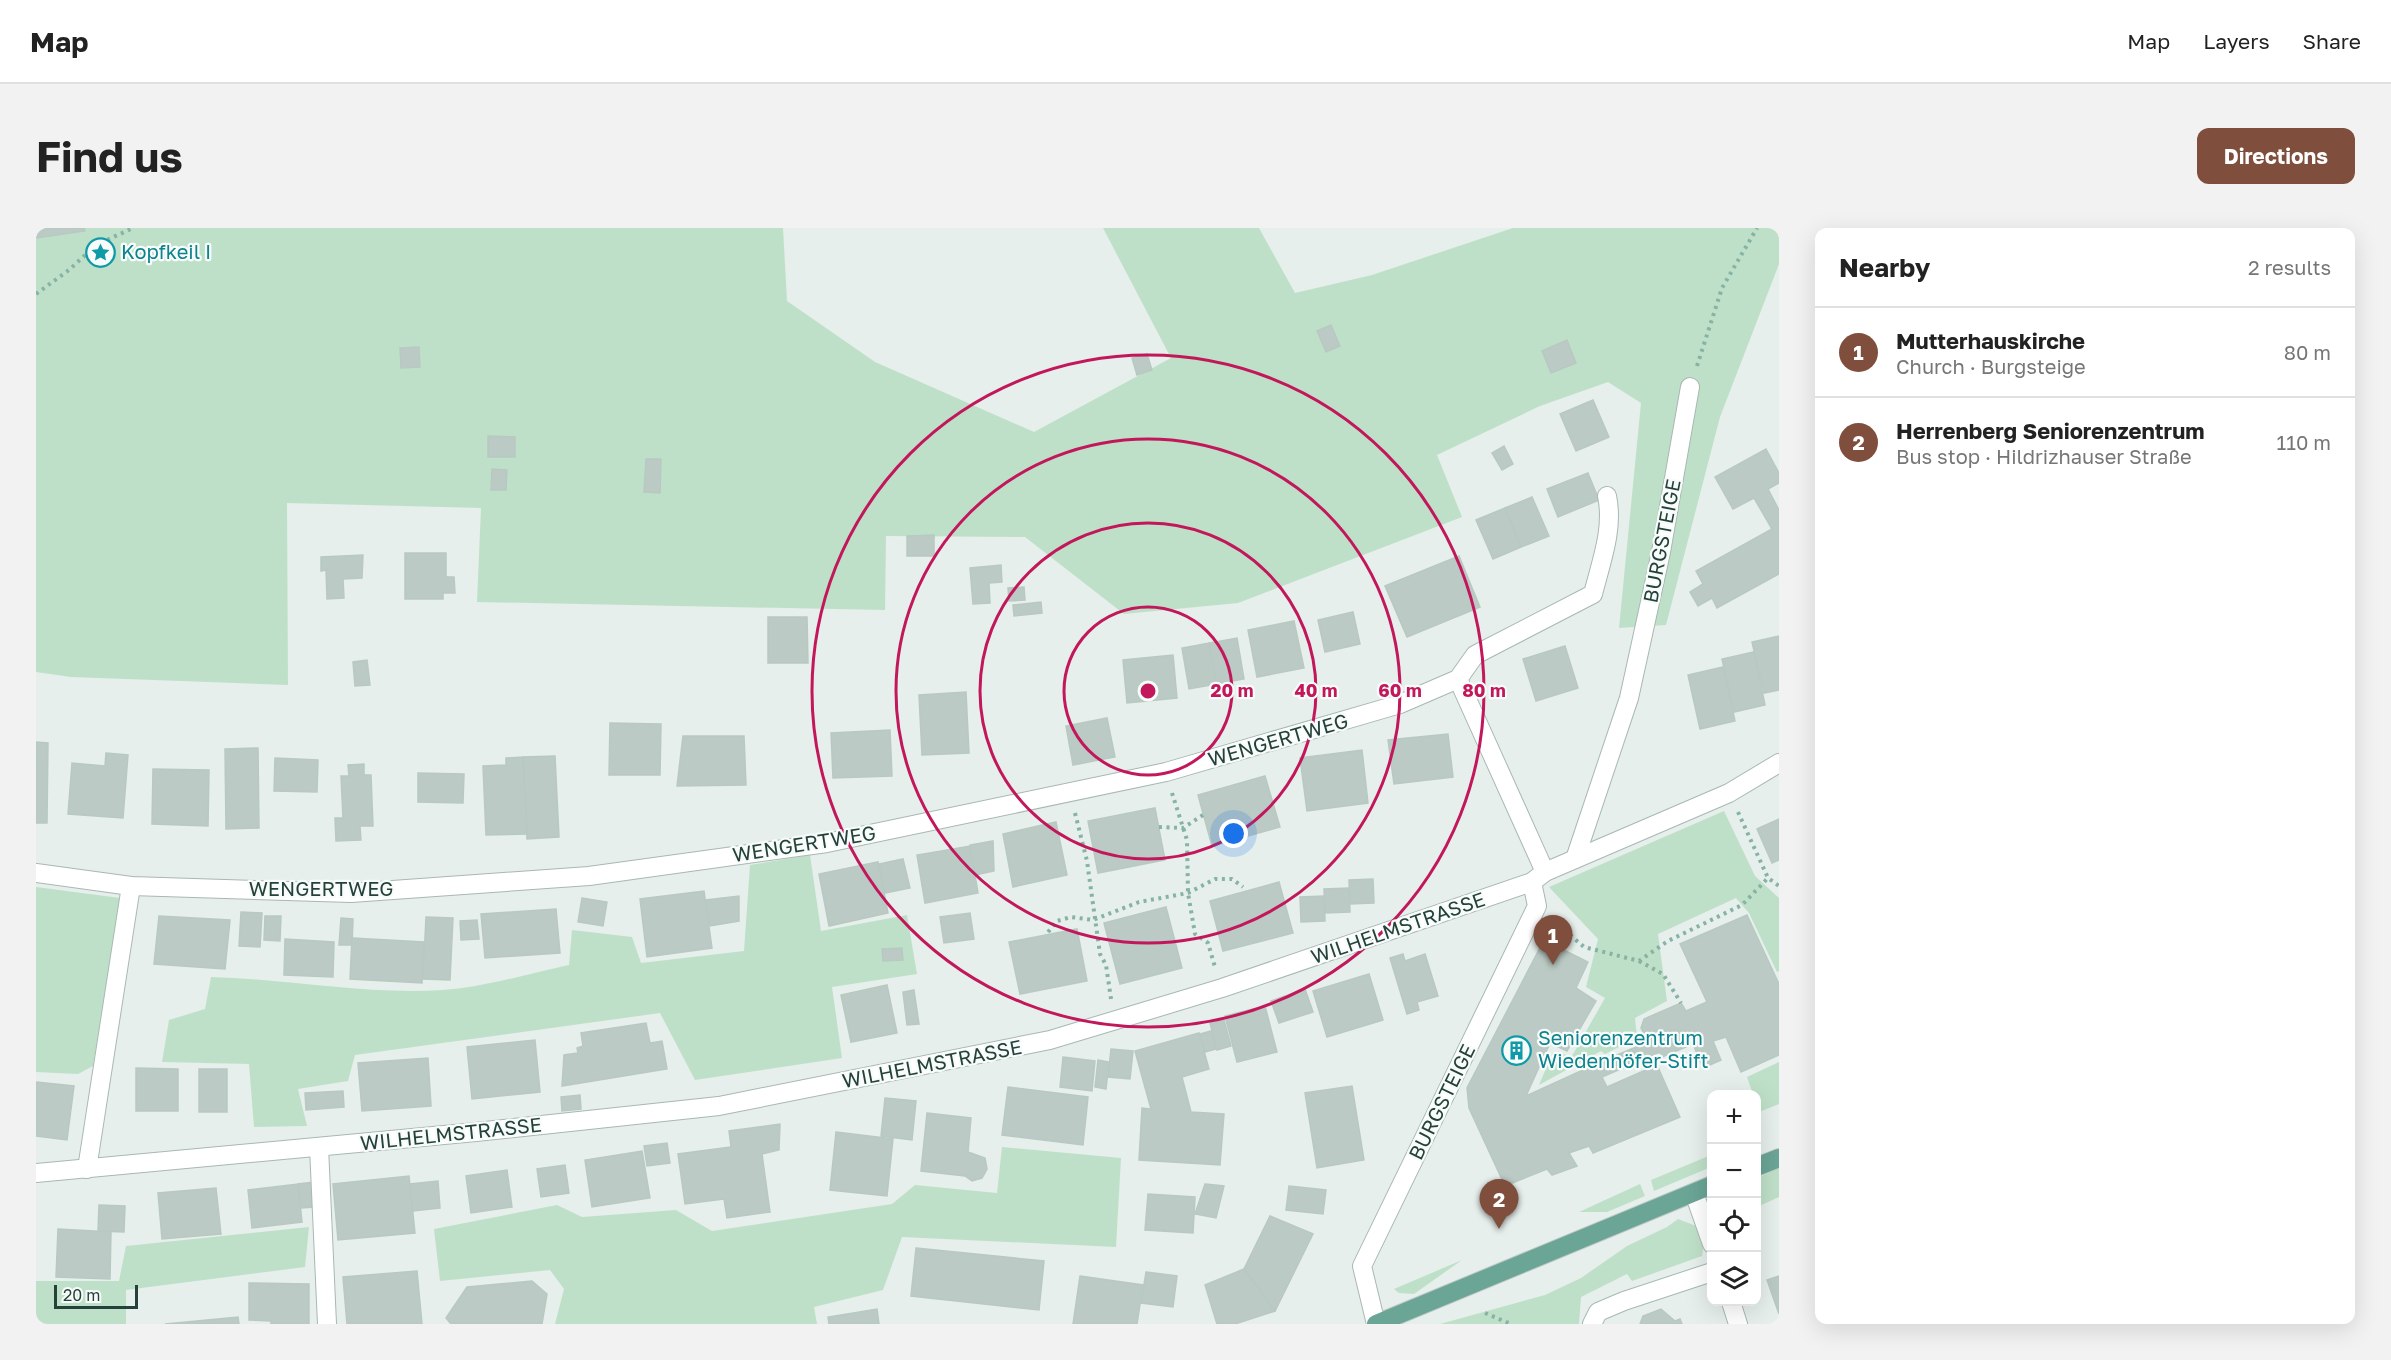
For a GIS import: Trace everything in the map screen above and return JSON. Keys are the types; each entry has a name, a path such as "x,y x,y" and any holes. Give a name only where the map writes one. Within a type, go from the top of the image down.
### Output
{"main road":[{"path":"1761,1165 1779,1158"},
{"path":"1376,1324 1707,1187"}],"street":[{"name":"BURGSTEIGE","path":"1575,859 1629,698 1661,552 1690,387"},
{"path":"1537,906 1538,878 1458,679 1475,655 1593,594 1608,534 1610,512 1607,496"},
{"name":"WENGERTWEG","path":"36,873 131,886 351,893 589,876 827,843 1166,772 1400,704 1458,679"},
{"name":"WILHELMSTRASSE","path":"36,1173 719,1106 1050,1040 1222,988 1538,878 1575,859 1730,793 1779,763"},
{"path":"87,1169 131,886"},
{"name":"BURGSTEIGE","path":"1376,1324 1362,1266 1537,906"},
{"path":"319,1147 327,1324"},
{"path":"1694,1193 1707,1230"},
{"path":"1592,1324 1598,1312 1707,1274"},
{"path":"1732,1306 1738,1324"}],"path":[{"path":"36,294 69,270 96,245 133,228"},
{"path":"1690,387 1722,288 1758,228"},
{"path":"1166,772 1187,840 1188,893 1195,934 1208,943 1222,988"},
{"path":"1070,792 1087,861 1094,920 1100,954 1106,965 1115,1021"},
{"path":"1730,793 1768,878 1779,886"},
{"path":"1159,827 1183,828 1203,814"},
{"path":"1640,961 1668,941 1742,905 1768,878"},
{"path":"1048,932 1057,921 1064,919 1094,920 1139,902 1188,893 1215,879 1232,879 1243,887"},
{"path":"1537,906 1584,947 1640,961 1663,974 1681,1003"},
{"path":"1485,1313 1511,1324"}],"green space":[{"path":"36,228 783,228 787,301 875,362 1034,432 1171,358 1103,228 1259,228 1295,293 1372,275 1513,228 1779,228 1779,264 1720,417 1666,625 1619,628 1641,403 1608,382 1540,406 1437,455 1462,517 1238,603 1124,614 1025,537 886,536 885,610 477,602 481,508 287,503 288,685 71,677 36,672"},
{"path":"1724,811 1755,876 1779,898 1779,971 1777,972 1749,913 1736,898 1658,934 1667,1001 1635,1018 1637,1038 1605,1054 1601,1051 1539,1085 1553,1052 1572,1056 1605,998 1586,987 1598,939 1549,887"},
{"path":"810,855 821,931 907,915 917,974 832,987 842,1058 695,1080 660,1013 355,1055 348,1081 298,1089 307,1126 254,1127 249,1064 162,1062 169,1020 205,1009 211,977 356,989 414,991 458,989 569,965 572,930 632,937 641,963 744,951 750,865"},
{"path":"36,887 120,898 93,1066 78,1074 36,1072"},
{"path":"1779,1062 1779,1104 1761,1111 1761,1090 1752,1090 1747,1077"},
{"path":"1002,1147 1121,1158 1116,1247 902,1237 883,1290 814,1307 817,1324 555,1324 564,1289 550,1270 440,1281 434,1229 557,1205 582,1217 676,1210 712,1231 892,1204 915,1185 997,1193"},
{"path":"1707,1157 1707,1169 1654,1191 1651,1180"},
{"path":"1779,1168 1779,1197 1761,1205 1761,1198 1761,1176"},
{"path":"1640,1184 1645,1196 1607,1212 1579,1212"},
{"path":"1678,1219 1696,1226 1704,1244 1702,1256 1632,1281 1627,1274 1581,1297 1579,1324 1440,1324 1545,1295 1581,1278 1627,1246 1667,1227"},
{"path":"309,1227 305,1267 126,1290 126,1324 36,1324 36,1281 119,1281 126,1246"},
{"path":"1462,1260 1414,1294 1399,1293 1394,1289"}],"building":[{"path":"36,228 84,228 85,231 37,238"},
{"path":"1331,325 1340,346 1326,352 1317,331"},
{"path":"1567,340 1576,363 1551,373 1542,351"},
{"path":"419,347 420,367 401,368 400,348"},
{"path":"1147,354 1152,370 1137,375 1132,358"},
{"path":"1593,400 1609,437 1576,451 1560,414"},
{"path":"488,436 515,437 515,457 488,457"},
{"path":"1504,446 1513,464 1502,470 1492,453"},
{"path":"1766,449 1779,473 1779,483 1768,489 1779,510 1779,574 1717,608 1712,598 1698,606 1690,592 1703,584 1696,571 1772,529 1754,498 1733,509 1715,477"},
{"path":"646,459 661,459 660,493 644,492"},
{"path":"492,469 507,470 506,490 491,490"},
{"path":"1588,473 1599,500 1558,517 1547,489"},
{"path":"1532,497 1549,536 1521,547 1505,508"},
{"path":"1505,508 1521,547 1493,559 1476,520"},
{"path":"934,535 934,556 907,556 907,536"},
{"path":"405,553 446,553 446,577 454,577 455,593 443,593 443,599 405,599"},
{"path":"363,555 362,578 343,579 344,598 327,599 326,570 321,571 321,557"},
{"path":"1459,556 1480,607 1407,637 1385,586"},
{"path":"1001,565 1002,582 989,583 990,603 973,604 970,568"},
{"path":"1024,587 1025,600 1009,601 1008,588"},
{"path":"1041,602 1042,613 1014,616 1013,605"},
{"path":"1353,612 1360,644 1325,652 1318,620"},
{"path":"768,617 807,617 808,663 768,663"},
{"path":"1294,621 1304,668 1257,677 1248,630"},
{"path":"1779,636 1779,690 1764,693 1752,642"},
{"path":"1237,638 1244,679 1217,684 1209,643"},
{"path":"1209,643 1217,684 1189,689 1182,648"},
{"path":"1565,646 1578,688 1536,701 1523,659"},
{"path":"1754,652 1765,705 1734,712 1722,659"},
{"path":"1173,655 1177,698 1127,703 1123,660"},
{"path":"367,660 370,685 355,686 353,662"},
{"path":"1723,667 1735,721 1700,729 1688,675"},
{"path":"966,692 969,753 922,755 919,695"},
{"path":"1107,718 1115,757 1073,765 1066,726"},
{"path":"610,723 661,724 660,775 609,775"},
{"path":"890,730 892,776 833,778 831,733"},
{"path":"1448,734 1453,777 1394,784 1388,740"},
{"path":"683,736 744,736 746,785 677,786"},
{"path":"36,742 48,743 47,823 36,823"},
{"path":"258,748 259,828 226,829 225,749"},
{"path":"1362,750 1368,803 1307,811 1300,758"},
{"path":"106,753 128,755 123,818 68,814 72,763 105,766"},
{"path":"555,756 559,837 527,839 523,757"},
{"path":"523,757 527,834 486,835 483,766 506,765 506,758"},
{"path":"275,758 318,760 317,792 274,791"},
{"path":"364,764 364,775 371,775 373,826 360,826 361,840 336,841 335,818 343,818 341,776 349,776 348,765"},
{"path":"153,769 209,770 208,826 152,824"},
{"path":"418,773 464,774 463,803 418,802"},
{"path":"1265,776 1280,827 1212,846 1198,795"},
{"path":"1155,808 1165,860 1098,873 1088,821"},
{"path":"1779,819 1779,860 1772,863 1757,829"},
{"path":"1056,822 1067,875 1013,887 1003,834"},
{"path":"993,841 994,871 975,875 970,845"},
{"path":"970,846 978,893 925,903 917,855"},
{"path":"903,859 910,888 885,893 879,864"},
{"path":"878,862 888,913 829,926 819,874"},
{"path":"1373,879 1374,903 1350,904 1349,880"},
{"path":"1279,882 1293,933 1223,951 1210,901"},
{"path":"1349,888 1350,912 1325,913 1324,889"},
{"path":"704,891 712,948 647,957 640,899"},
{"path":"739,896 739,921 710,926 706,900"},
{"path":"1324,896 1325,921 1301,922 1300,897"},
{"path":"582,898 607,902 603,926 578,922"},
{"path":"1166,907 1182,968 1120,984 1104,923"},
{"path":"556,909 560,953 485,958 481,914"},
{"path":"241,912 262,913 260,947 239,946"},
{"path":"970,913 974,939 944,943 940,917"},
{"name":"Seniorenzentrum Wiedenhöfer-Stift","path":"1747,915 1779,984 1779,1055 1741,1072 1726,1037 1713,1041 1721,1060 1703,1068 1693,1044 1662,1057 1660,1052 1602,1077 1607,1087 1657,1065 1680,1117 1593,1153 1589,1146 1569,1153 1577,1166 1552,1175 1547,1169 1505,1186 1469,1108 1467,1088 1544,940 1588,962 1576,988 1596,1001 1567,1051 1550,1043 1526,1096 1583,1070 1582,1067 1597,1060 1598,1063 1648,1042 1641,1028 1644,1019 1681,1003 1686,1011 1707,1002 1680,944"},
{"path":"159,916 230,920 225,969 154,964"},
{"path":"265,916 281,916 280,941 264,940"},
{"path":"426,917 453,918 450,980 423,979"},
{"path":"341,918 353,919 352,945 339,945"},
{"path":"477,920 479,939 461,940 460,921"},
{"path":"1077,929 1087,981 1020,994 1009,942"},
{"path":"352,938 424,942 422,983 350,979"},
{"path":"285,939 334,942 333,977 284,975"},
{"path":"902,948 903,960 883,961 882,949"},
{"path":"1403,954 1405,961 1425,954 1438,996 1417,1002 1419,1010 1407,1014 1390,958"},
{"path":"1369,974 1383,1020 1327,1037 1313,991"},
{"path":"887,985 897,1033 851,1042 841,995"},
{"path":"1305,989 1313,1012 1279,1023 1271,1001"},
{"path":"914,990 919,1024 907,1025 903,992"},
{"path":"1265,1006 1277,1052 1237,1062 1225,1016"},
{"path":"1224,1020 1231,1046 1217,1050 1210,1023"},
{"path":"646,1023 650,1043 662,1041 667,1069 562,1086 564,1055 578,1053 577,1048 583,1046 581,1033"},
{"path":"1211,1031 1216,1049 1205,1052 1200,1034"},
{"path":"1199,1033 1209,1069 1182,1077 1191,1112 1224,1114 1220,1165 1139,1160 1142,1108 1151,1109 1135,1051"},
{"path":"535,1040 540,1092 472,1099 467,1047"},
{"path":"1111,1049 1133,1051 1130,1079 1108,1077"},
{"path":"1063,1057 1095,1061 1092,1091 1060,1087"},
{"path":"428,1058 431,1106 362,1111 358,1063"},
{"path":"1098,1060 1109,1062 1106,1089 1095,1087"},
{"path":"136,1068 178,1069 178,1111 136,1111"},
{"path":"199,1069 227,1069 227,1112 199,1112"},
{"path":"36,1082 74,1086 67,1140 36,1136"},
{"path":"1352,1086 1364,1160 1317,1168 1305,1093"},
{"path":"1008,1087 1088,1097 1083,1145 1002,1135"},
{"path":"343,1091 344,1107 306,1110 305,1093"},
{"path":"580,1095 581,1109 562,1111 561,1097"},
{"path":"885,1098 916,1101 912,1140 881,1136"},
{"path":"927,1113 971,1118 968,1152 985,1158 987,1169 982,1178 972,1181 965,1176 921,1171"},
{"path":"780,1124 779,1150 762,1154 770,1212 727,1218 724,1199 685,1204 678,1154 731,1147 729,1131"},
{"path":"836,1132 893,1139 887,1196 830,1190"},
{"path":"667,1143 670,1163 647,1166 644,1146"},
{"path":"642,1151 650,1198 592,1207 585,1160"},
{"path":"565,1165 569,1193 541,1197 537,1169"},
{"path":"507,1170 512,1207 471,1213 466,1176"},
{"path":"409,1176 415,1233 338,1240 333,1184"},
{"path":"438,1181 440,1208 413,1211 410,1184"},
{"path":"314,1182 316,1207 301,1208 298,1184"},
{"path":"298,1184 302,1222 252,1228 248,1190"},
{"path":"1205,1184 1224,1186 1216,1218 1195,1214"},
{"path":"1289,1186 1326,1190 1323,1214 1286,1210"},
{"path":"216,1188 221,1234 162,1239 158,1193"},
{"path":"1148,1194 1195,1197 1193,1233 1145,1230"},
{"path":"99,1205 125,1206 124,1232 98,1231"},
{"path":"1270,1216 1313,1234 1275,1311 1244,1269"},
{"path":"58,1229 111,1232 110,1279 56,1277"},
{"path":"916,1248 1044,1261 1039,1310 911,1296"},
{"path":"1244,1269 1275,1311 1235,1324 1217,1324 1205,1285"},
{"path":"417,1271 422,1324 347,1324 343,1277"},
{"path":"1146,1272 1177,1276 1173,1307 1141,1303"},
{"path":"1080,1276 1143,1285 1137,1324 1073,1324"},
{"path":"1779,1276 1779,1314 1767,1280"},
{"path":"532,1281 547,1294 542,1324 451,1324 446,1318 467,1287"},
{"path":"249,1283 309,1284 309,1324 271,1324 271,1321 249,1320"},
{"path":"877,1309 879,1324 829,1324 828,1317"},
{"path":"1661,1309 1675,1321 1680,1319 1682,1324 1640,1324 1643,1316"},
{"path":"238,1317 239,1324 165,1324"}],"place":[{"name":"Kopfkeil I","path":"100,252"},
{"name":"Mutterhauskirche","path":"1553,965"},
{"name":"Seniorenzentrum Wiedenhöfer-Stift","path":"1517,1050"},
{"name":"Herrenberg Seniorenzentrum","path":"1499,1229"}]}
